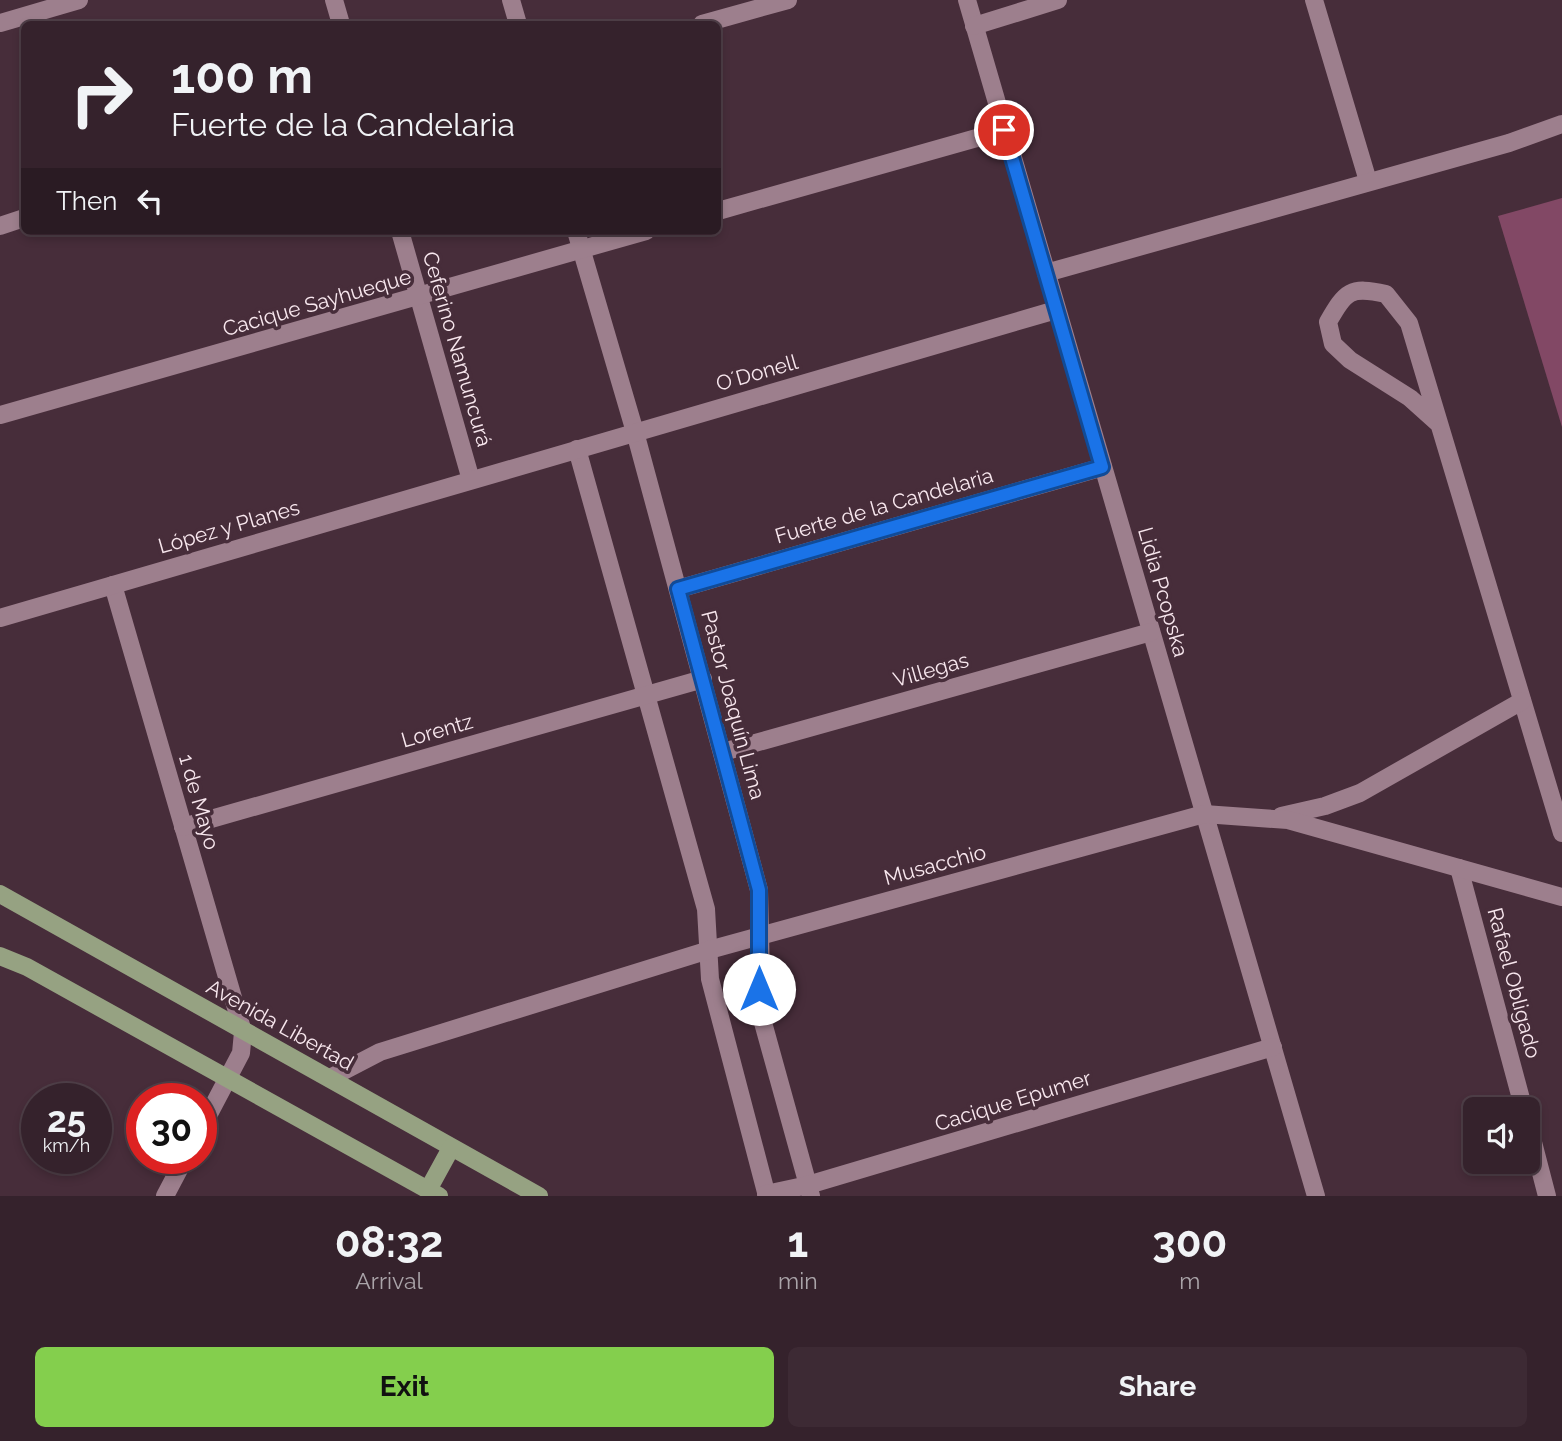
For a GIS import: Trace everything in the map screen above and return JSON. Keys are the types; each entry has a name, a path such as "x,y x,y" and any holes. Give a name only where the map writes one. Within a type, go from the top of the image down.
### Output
{"main road":[{"name":"Avenida Libertad","path":"0,894 539,1196"},
{"path":"0,956 27,967 433,1193 452,1147"}],"street":[{"path":"0,23 79,0"},
{"path":"334,0 340,21"},
{"path":"511,0 517,21"},
{"path":"713,21 788,0"},
{"name":"Lidia Pcopska","path":"967,0 1316,1196"},
{"path":"974,26 1059,0"},
{"path":"1314,0 1368,181"},
{"path":"1046,273 1508,143 1562,124"},
{"path":"721,210 1004,130"},
{"path":"0,226 21,219"},
{"name":"Ceferino Namuncurá","path":"401,235 471,480"},
{"name":"Pastor Joaquín Lima","path":"577,235 635,432 759,890 762,1019 810,1191"},
{"name":"Cacique Sayhueque","path":"0,415 419,298 632,235"},
{"path":"1439,424 1410,398 1350,360 1333,344 1328,322 1343,296 1361,288 1386,294 1409,323 1562,833"},
{"name":"O´Donell","path":"471,480 1056,310"},
{"path":"577,449 706,909 710,979 767,1195"},
{"name":"Fuerte de la Candelaria","path":"678,589 1102,467"},
{"name":"López y Planes","path":"0,618 471,480"},
{"name":"1 de Mayo","path":"113,585 243,1032"},
{"name":"Villegas","path":"723,752 1151,632"},
{"name":"Lorentz","path":"183,827 703,679"},
{"path":"1265,819 1325,806 1360,793 1522,701"},
{"name":"Musacchio","path":"330,1078 380,1052 709,950 1204,814 1288,820 1562,897"},
{"name":"Rafael Obligado","path":"1459,868 1521,1097"},
{"path":"217,1100 240,1053 243,1032"},
{"name":"Cacique Epumer","path":"767,1195 810,1191 1273,1047"},
{"path":"1540,1169 1547,1196"},
{"path":"165,1196 177,1174"}],"shaded area":[{"path":"1562,198 1562,427 1498,216"}],"route":[{"path":"759,989 759,890 678,589 1102,467 1004,130"}]}
